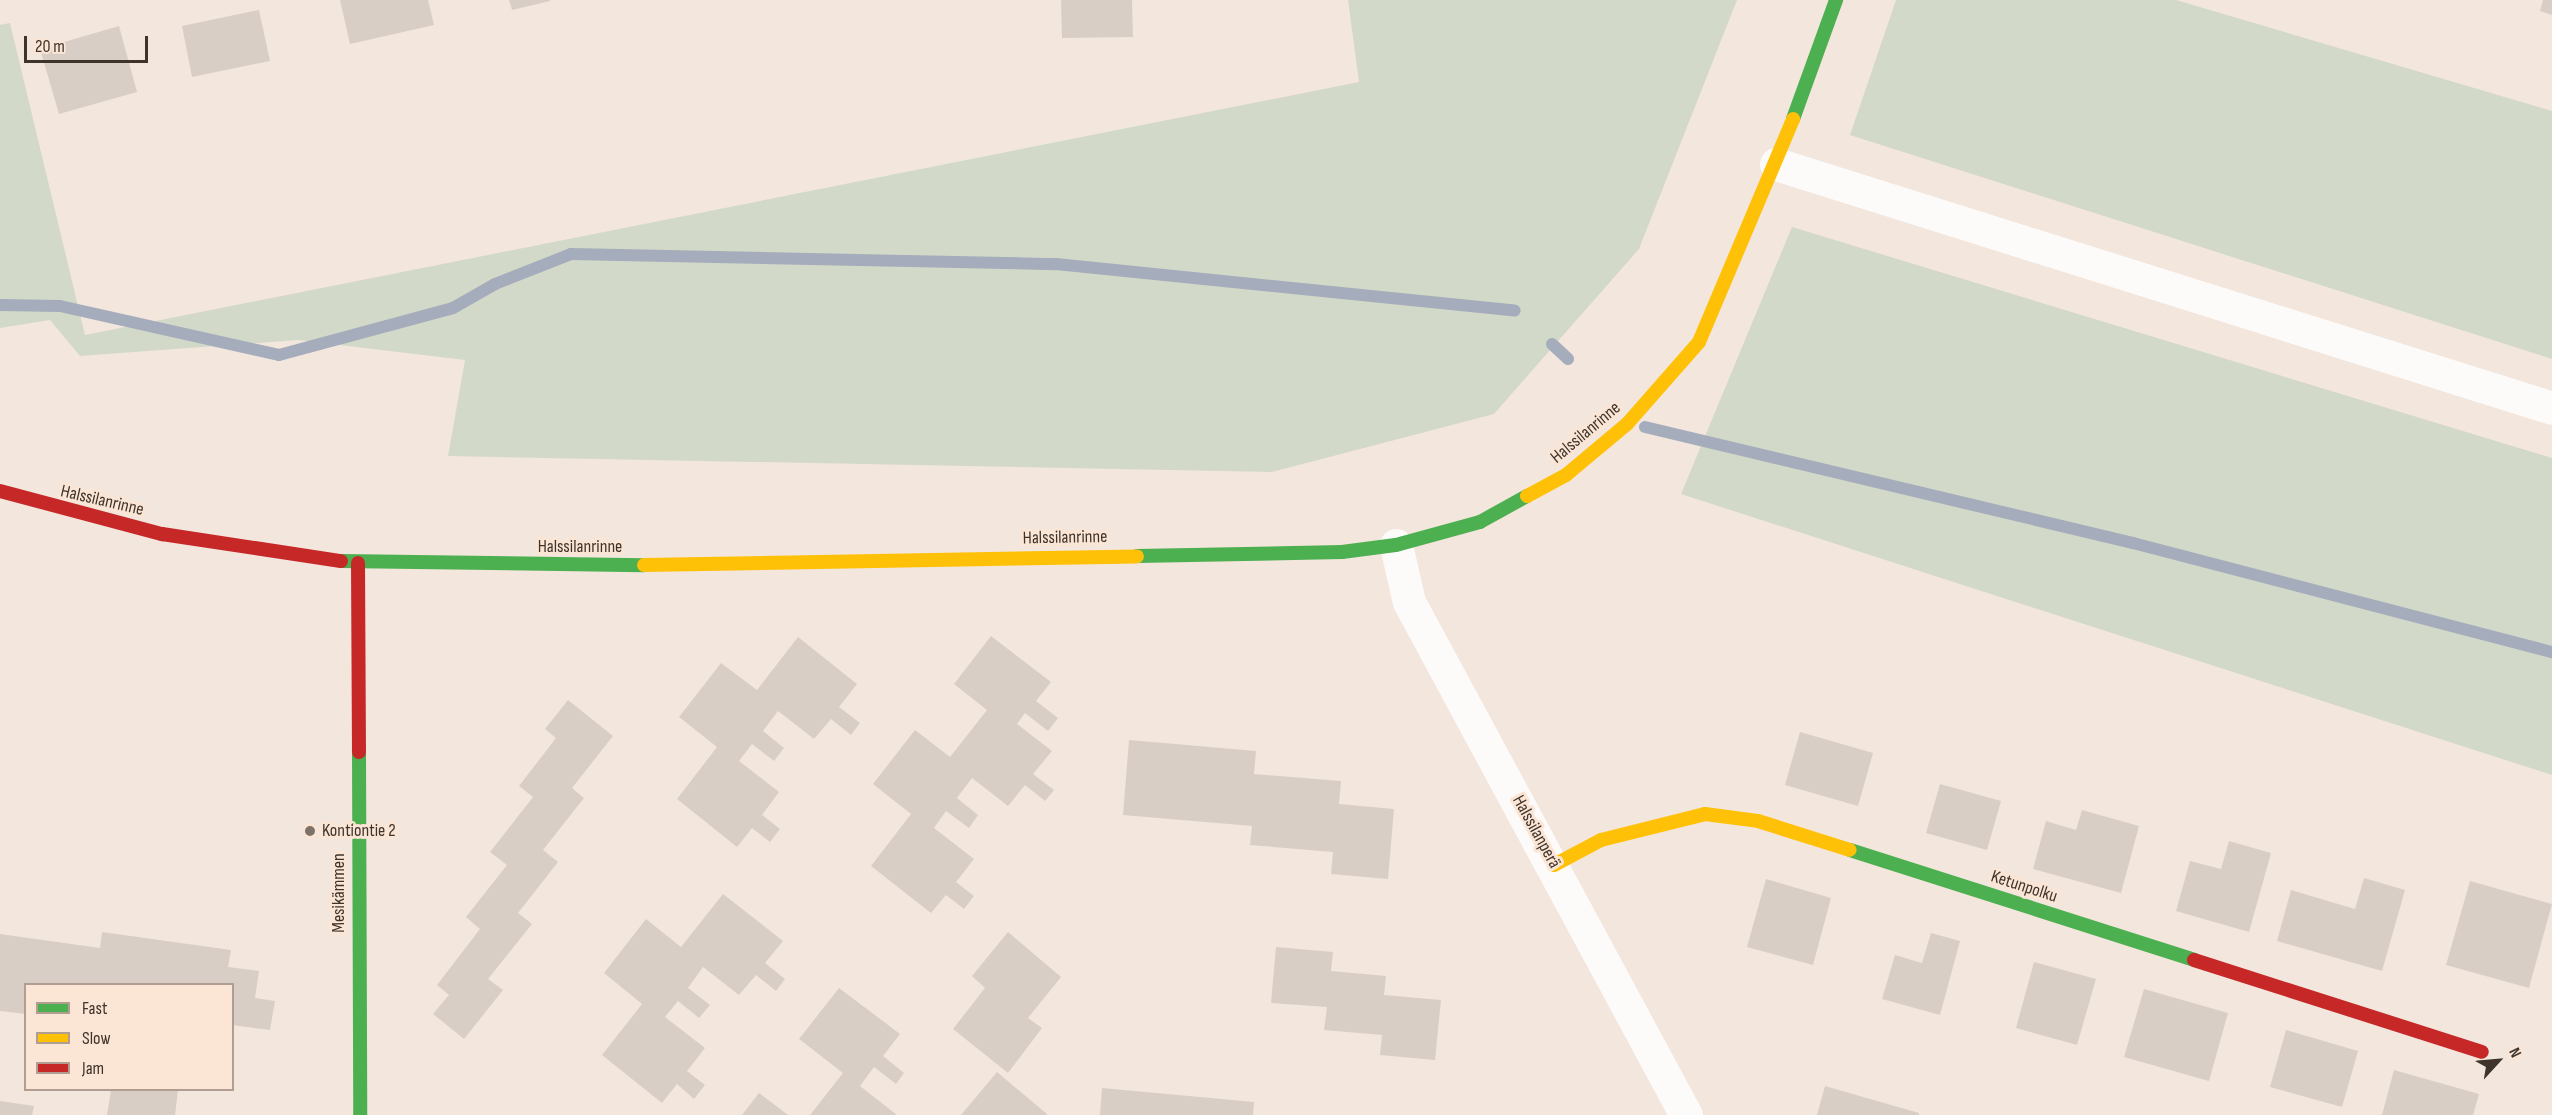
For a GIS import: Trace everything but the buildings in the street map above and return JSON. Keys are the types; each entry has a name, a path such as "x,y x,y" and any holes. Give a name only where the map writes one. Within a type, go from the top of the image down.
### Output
{"street":[{"name":"Halssilanrinne","path":"0,492 162,534 358,563 663,565 1342,552 1396,545 1480,522 1566,475 1627,424 1700,342 1776,164 1836,0"},
{"path":"1776,164 2552,408"},
{"name":"Halssilanperä","path":"1396,545 1409,602 1554,865 1686,1115"},
{"name":"Mesikämmen","path":"358,563 360,1115"},
{"name":"Ketunpolku","path":"1554,865 1601,840 1661,822 1705,814 1758,821 2482,1052"}],"green space":[{"path":"1348,0 1737,0 1639,249 1494,414 1272,472 448,456 465,360 298,340 80,356 50,320 0,328 0,25 10,23 85,335 1359,82"},
{"path":"1896,0 2176,0 2552,111 2552,359 1850,135"},
{"path":"1792,227 2552,458 2552,775 1681,494"}],"waterway":[{"path":"0,305 60,306 279,355 453,308 495,284 571,254 1056,264 1515,311"},
{"path":"1552,344 1568,359"},
{"path":"1645,427 2133,543 2552,652"}],"traffic: fast":[{"path":"1793,119 1836,0"},
{"path":"1137,556 1342,552 1396,545 1480,522 1527,496"},
{"path":"341,561 644,565"},
{"path":"359,752 360,1115"},
{"path":"1850,850 2194,960"}],"traffic: slow":[{"path":"1527,496 1566,475 1627,424 1699,342 1793,119"},
{"path":"644,565 1137,556"},
{"path":"1554,865 1601,840 1705,814 1758,821 1850,850"}],"traffic: jam":[{"path":"0,491 162,534 341,561"},
{"path":"358,563 359,752"},
{"path":"2194,960 2482,1052"}],"place":[{"name":"Kontiontie 2","path":"310,831"}]}
